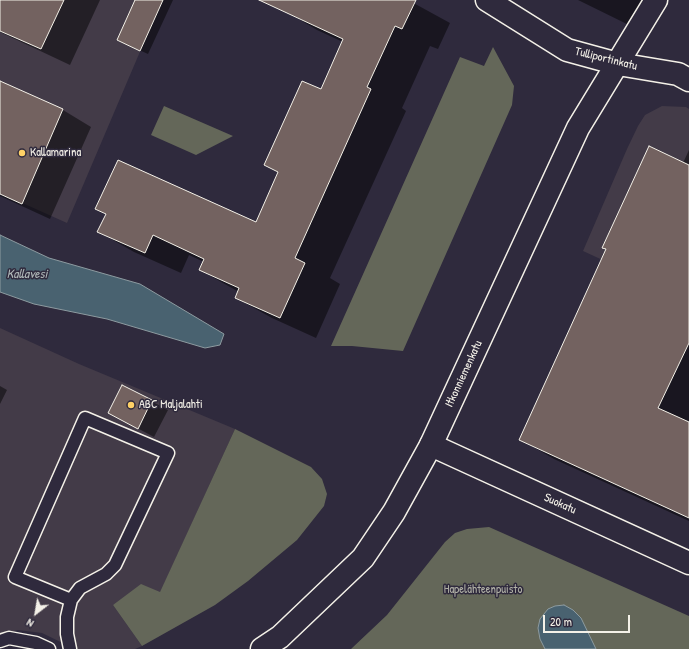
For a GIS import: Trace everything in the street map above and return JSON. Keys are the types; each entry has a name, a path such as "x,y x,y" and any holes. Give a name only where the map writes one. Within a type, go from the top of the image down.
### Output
{"main road":[{"name":"Tulliportinkatu","path":"487,0 567,50 618,64 678,74 689,80"},
{"name":"Itkonniemenkatu","path":"262,649 280,637 363,558 394,512 431,445 578,128 656,0"},
{"name":"Suokatu","path":"431,445 689,563"}],"lane":[{"path":"70,649 67,634 67,617 71,600 80,588 106,574 115,565 168,453 85,418 15,577 71,600"},
{"path":"0,641 9,638 36,643 49,649"}],"shaded area":[{"path":"0,0 162,0 67,223 0,193"},
{"path":"662,106 686,107 689,109 689,251 670,291 583,251 638,126 645,115"},
{"path":"0,328 79,364 235,429 160,593 113,605 142,646 135,649 75,649 42,633 18,630 0,634"}],"green space":[{"path":"493,47 514,86 512,105 403,351 352,346 331,346 460,57 484,66"},
{"path":"164,106 233,136 196,155 151,135"},
{"path":"235,429 311,467 322,479 327,494 324,506 297,540 248,581 215,605 142,646 113,605 141,584 160,592"},
{"name":"Hapelähteenpuisto","path":"489,527 689,616 689,649 351,649 387,615 445,542 455,533 467,529"}],"water":[{"name":"Kallavesi","path":"0,235 49,258 140,284 224,334 220,345 205,348 107,319 34,304 0,292"},
{"path":"564,605 573,610 581,618 596,649 545,649 540,639 538,628 540,619 548,609 555,606"}],"building":[{"path":"0,0 64,0 41,49 0,31"},
{"path":"135,0 163,0 140,51 117,40"},
{"path":"259,0 416,0 402,29 395,26 367,87 371,89 295,258 305,263 280,318 235,298 239,288 199,270 204,259 153,235 145,253 97,232 106,214 95,209 118,160 256,222 278,172 264,165 302,81 321,89 343,39"},
{"name":"Kallamarina","path":"0,81 63,109 22,204 0,194"},
{"path":"649,146 689,165 689,343 658,408 689,422 689,518 519,440 606,249 602,248"},
{"path":"122,385 152,400 138,429 108,413"}],"place":[{"name":"Kallamarina","path":"22,153"},
{"name":"ABC Maljalahti","path":"131,405"}]}
